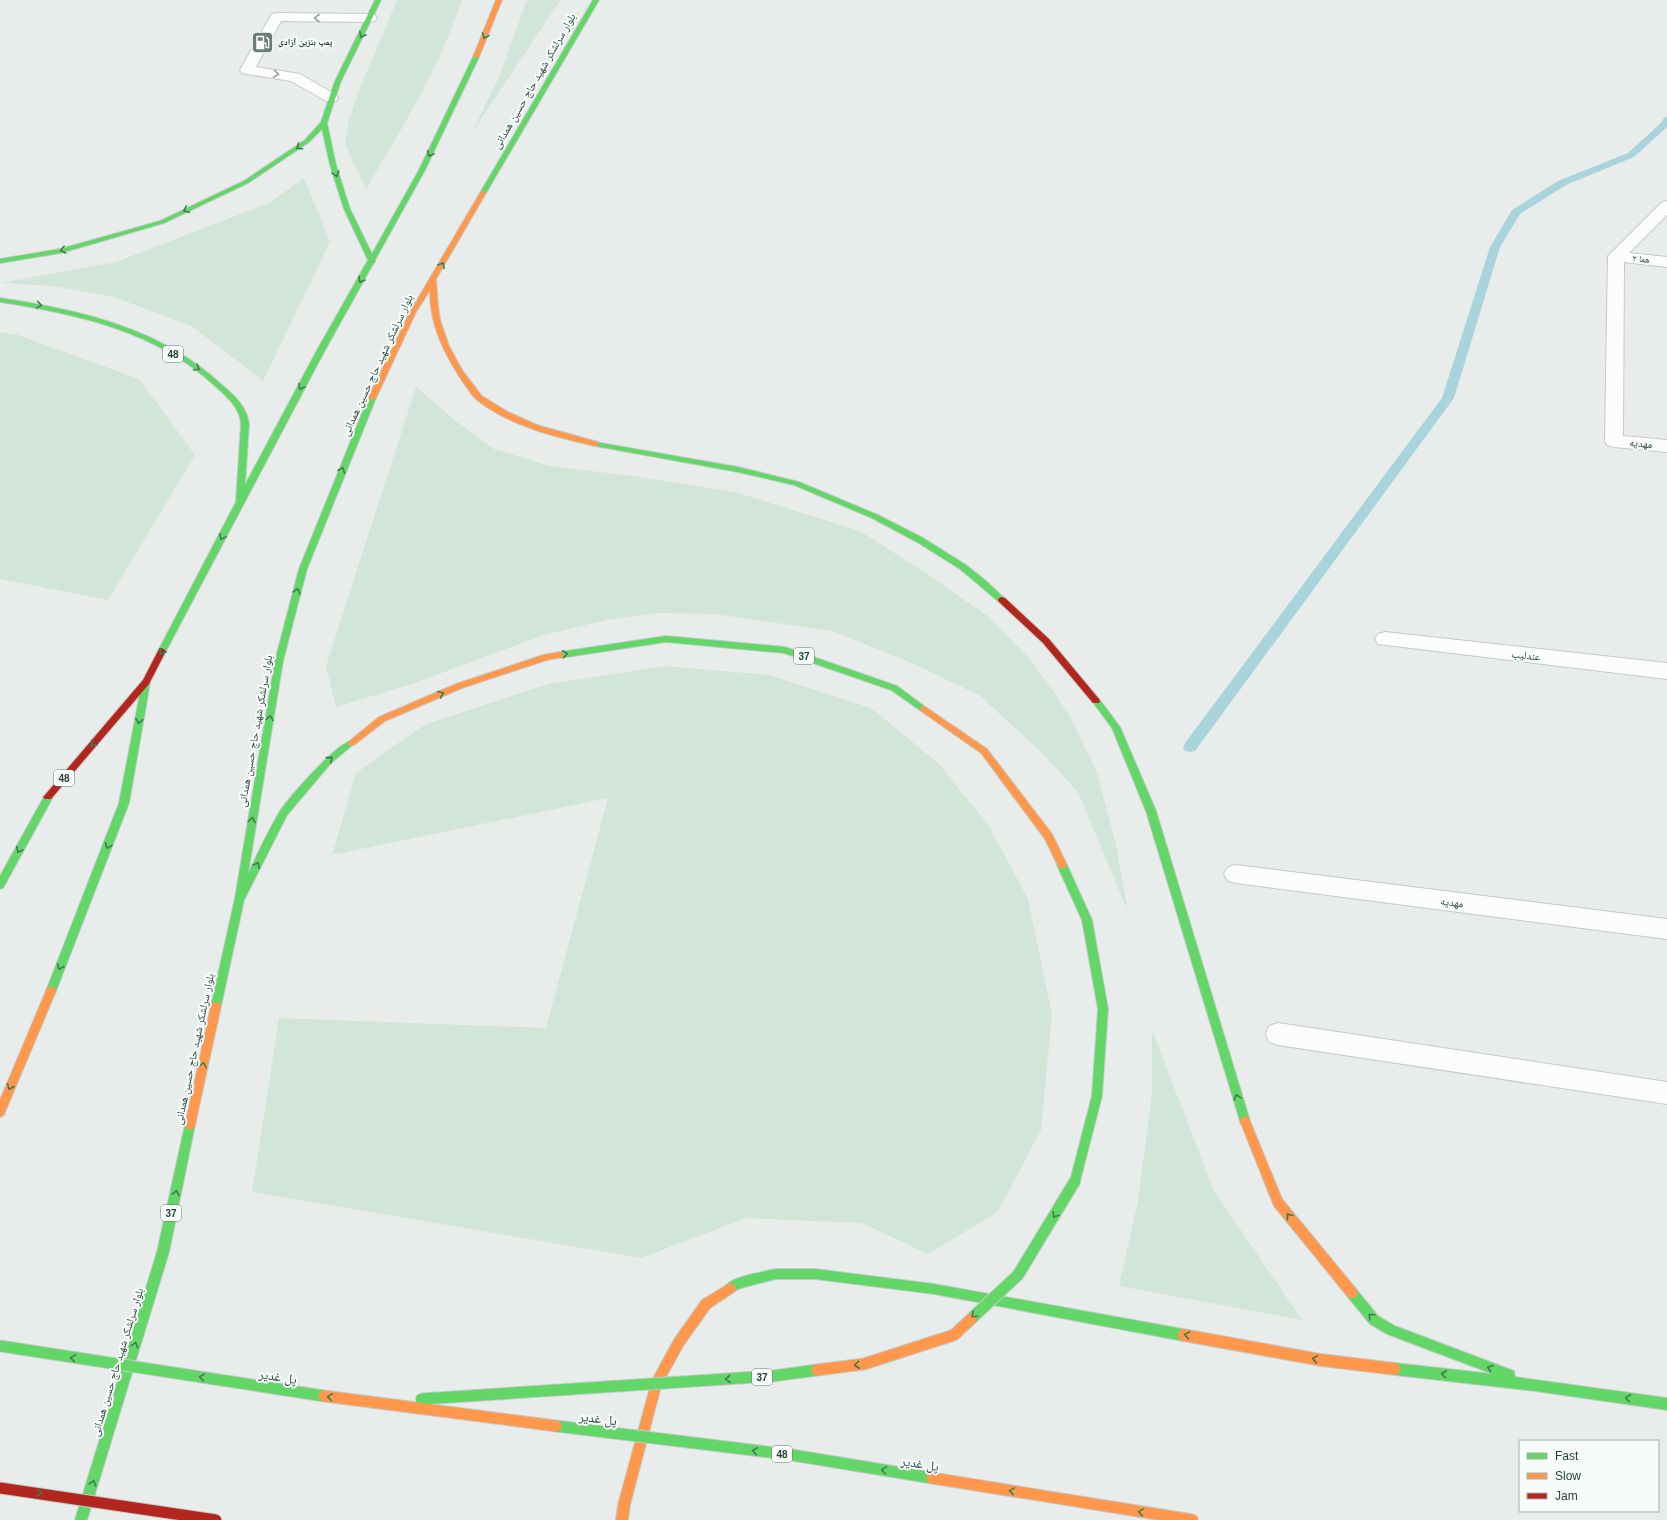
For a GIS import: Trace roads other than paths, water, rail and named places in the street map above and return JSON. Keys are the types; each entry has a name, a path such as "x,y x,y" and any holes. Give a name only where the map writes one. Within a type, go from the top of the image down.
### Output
{"main road":[{"path":"0,262 61,251 162,222 246,182 307,141 324,123 331,98 378,0"},
{"path":"240,502 320,352 372,262 448,118 473,65 499,0"},
{"name":"بلوار سرلشکر شهید حاج حسین همدانی","path":"81,1520 163,1252 238,900 279,661 303,568 365,412 413,312 596,0"},
{"path":"324,123 333,165 347,209 372,262"},
{"path":"433,279 432,294 439,334 459,372 478,397 511,416 564,437 624,450 745,471 788,481 868,512 913,535 977,576 1046,641 1077,676 1116,727 1151,812 1243,1117 1278,1202 1374,1320 1391,1330 1464,1358 1521,1379 1554,1388"},
{"name":"48","path":"0,300 62,309 110,323 166,350 203,371 231,397 245,417 240,502 146,682 49,795 0,885"},
{"name":"37","path":"238,900 284,813 328,761 382,719 458,686 546,657 666,639 785,650 894,688 984,751 1049,838 1087,920 1103,1008 1097,1096 1075,1182 1018,1275 954,1335 864,1364 773,1376 369,1403"},
{"path":"0,1112 68,950 124,803 146,682"},
{"path":"622,1520 624,1505 656,1384 679,1342 706,1304 739,1283 776,1274 815,1274 934,1289 1321,1360 1554,1388 1667,1404"},
{"name":"پل غدیر","path":"0,1346 369,1403 792,1455 1193,1520"},
{"path":"0,1488 216,1520"}],"street":[{"path":"1616,256 1667,206"},
{"name":"هما ۲","path":"1616,256 1667,262"},
{"name":"مهدیه","path":"1616,256 1614,441 1667,446"},
{"name":"عندلیب","path":"1385,639 1667,671"},
{"name":"مهدیه","path":"1236,874 1667,929"},
{"path":"1278,1034 1667,1093"}],"lane":[{"path":"331,98 295,77 247,70 277,17 370,18"}],"waterway":[{"path":"1190,747 1448,398 1495,247 1516,212 1562,183 1631,155 1665,124 1667,120"}],"place":[{"name":"پمپ بنزین آزادی","path":"263,42"}]}
